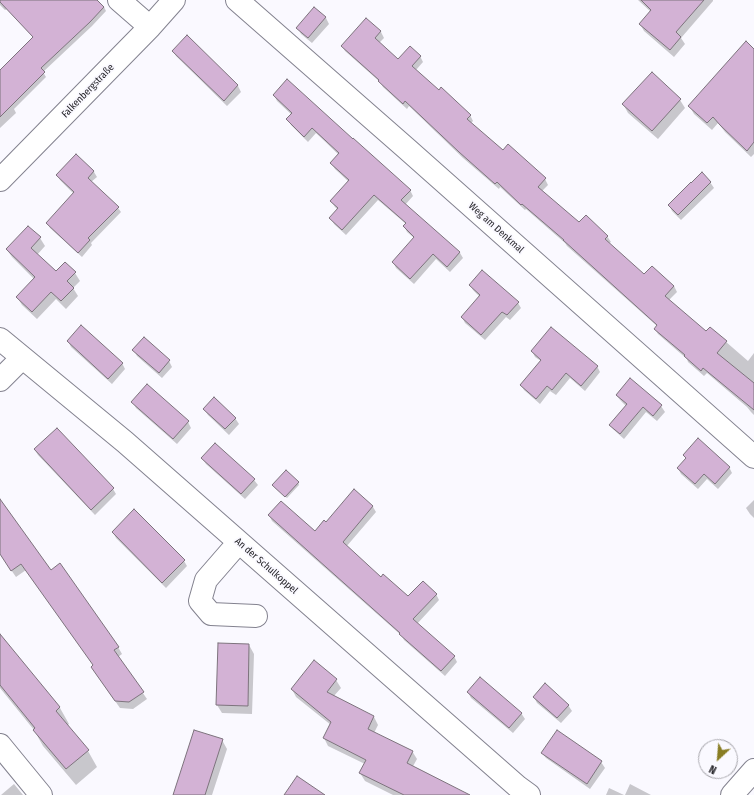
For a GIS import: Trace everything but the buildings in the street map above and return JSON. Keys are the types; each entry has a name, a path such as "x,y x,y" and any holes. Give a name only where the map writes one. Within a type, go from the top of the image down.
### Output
{"street":[{"path":"119,0 150,27"},
{"name":"Falkenbergstraße","path":"0,180 150,27 174,0"},
{"name":"Weg am Denkmal","path":"237,0 754,456"},
{"name":"An der Schulkoppel","path":"0,339 125,442 518,787 529,795"},
{"path":"0,380 22,358"},
{"path":"239,542 206,580 200,601 211,614 256,616"},
{"path":"0,745 41,795"},
{"path":"732,795 754,770"}]}
